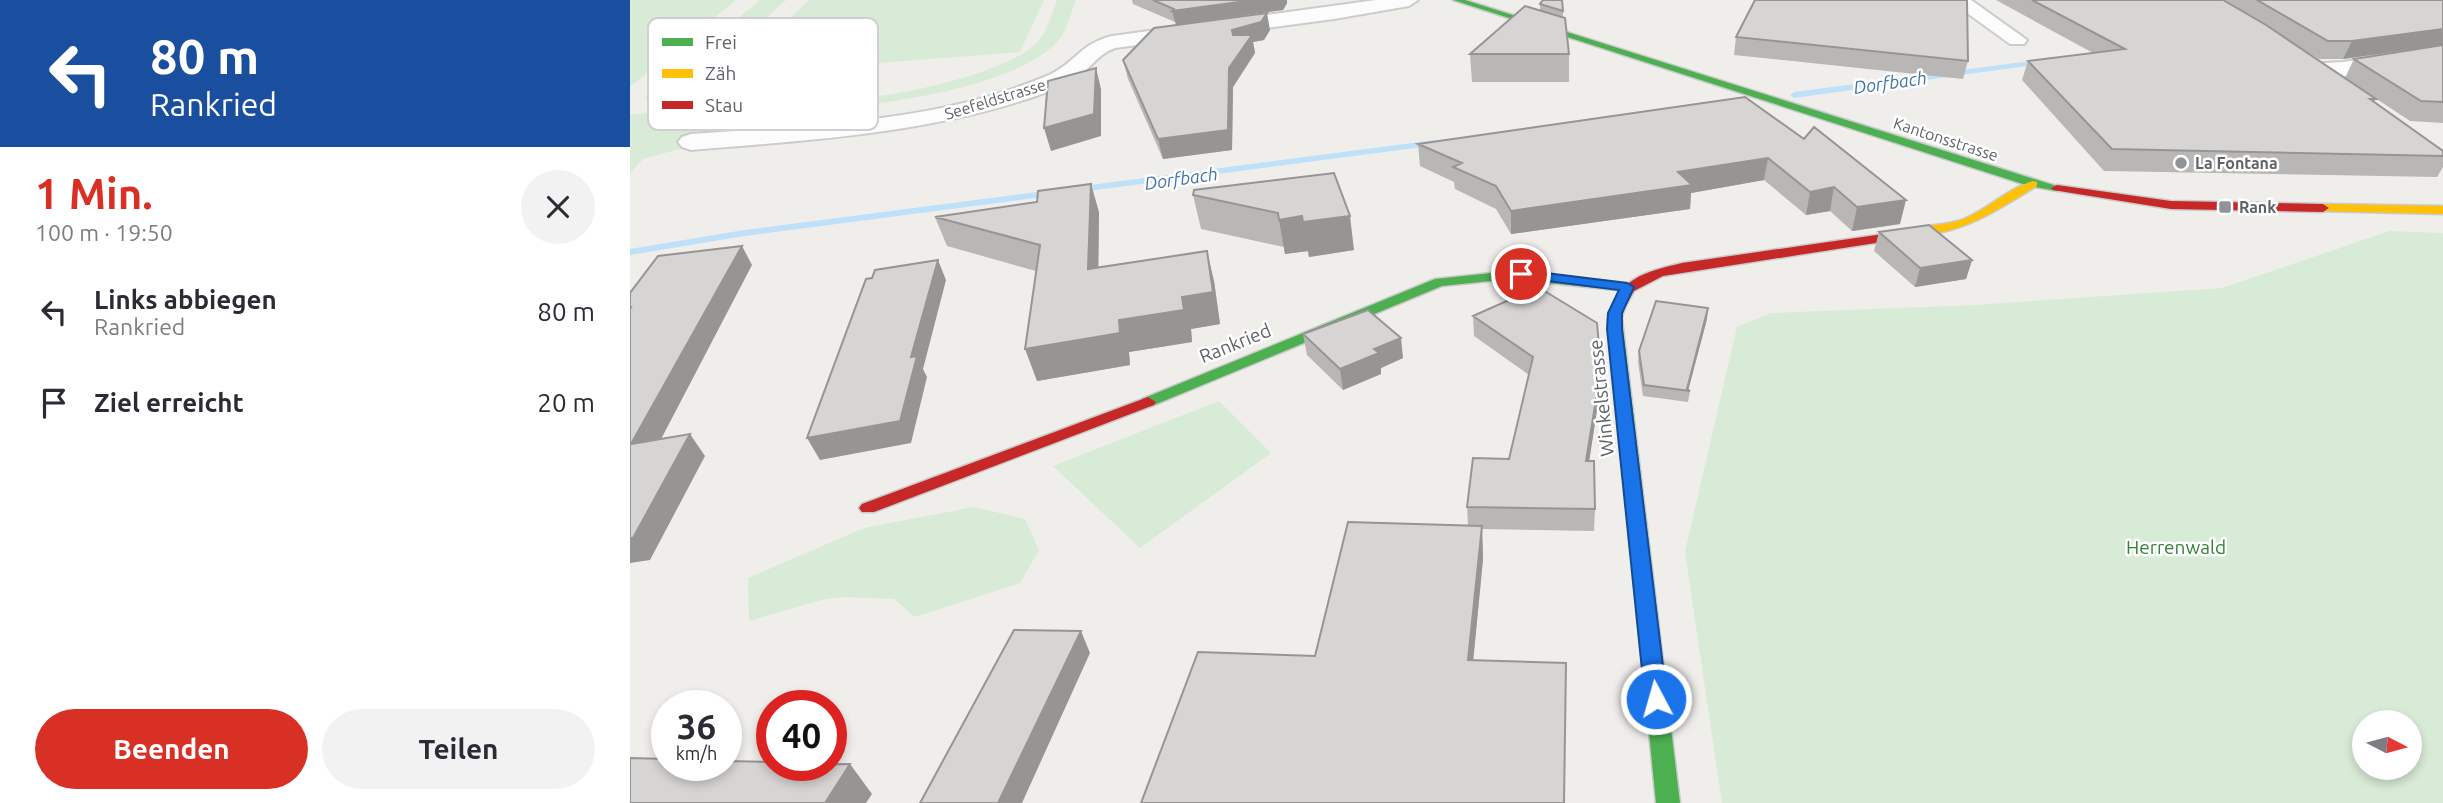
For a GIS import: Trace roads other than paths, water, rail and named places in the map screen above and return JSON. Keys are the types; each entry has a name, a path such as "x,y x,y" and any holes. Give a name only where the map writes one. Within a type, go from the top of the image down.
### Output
{"street":[{"name":"Seefeldstrasse","path":"878,125 946,115 1015,96 1070,74 1088,52 1112,42 1334,13 1409,0"},
{"name":"Kantonsstrasse","path":"1457,0 2033,184 2104,197 2171,205 2443,210"},
{"path":"1958,0 2017,40"},
{"path":"2347,92 2305,63 2343,68 2443,53"},
{"name":"Seefeldstrasse","path":"691,142 826,130"},
{"path":"1627,287 1653,273 1682,267 1944,229 1970,221 2033,184"},
{"name":"Rankried","path":"869,508 1130,409 1440,282 1464,276 1521,274 1627,287"},
{"name":"Winkelstrasse","path":"1627,287 1615,313 1614,329 1668,803"}],"waterway":[{"name":"Dorfbach","path":"1794,95 2046,61"},
{"name":"Dorfbach","path":"630,252 738,234 1435,143"}],"place":[{"name":"La Fontana","path":"2181,163"},
{"name":"Rank","path":"2225,207"}],"park label":[{"name":"Herrenwald","path":"2176,547"}]}
